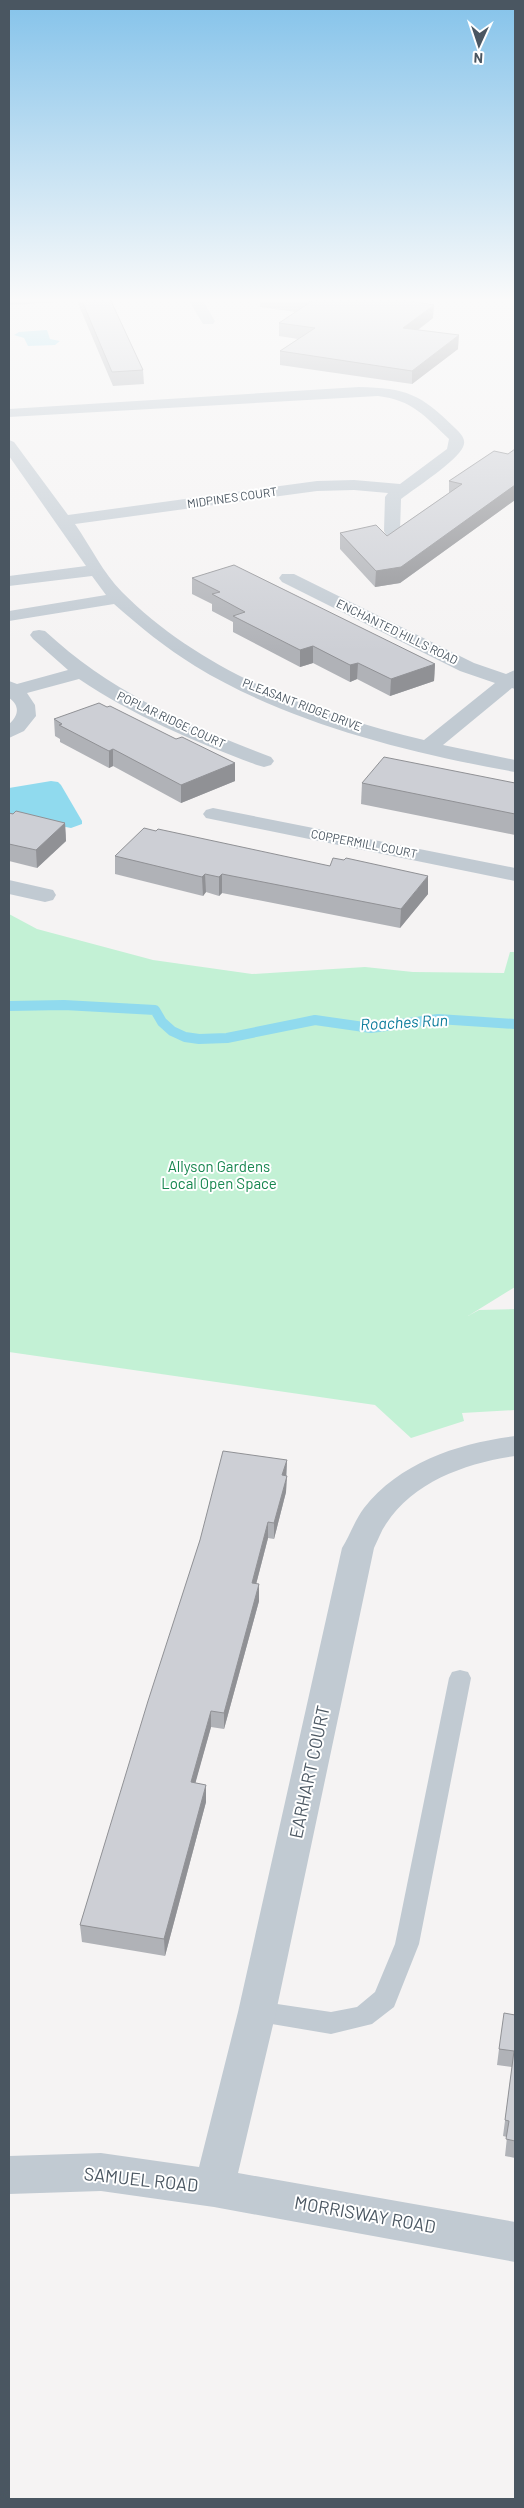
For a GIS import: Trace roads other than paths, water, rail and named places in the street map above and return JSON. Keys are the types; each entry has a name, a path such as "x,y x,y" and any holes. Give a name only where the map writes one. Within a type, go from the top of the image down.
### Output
{"street":[{"path":"392,531 393,497 453,452 457,445 456,438 435,418"},
{"name":"PLEASANT RIDGE DRIVE","path":"9,445 119,598 155,631 195,658 233,678 291,704 337,720 428,747 515,766"},
{"name":"MIDPINES COURT","path":"64,521 317,486 354,485 400,490"},
{"path":"9,580 98,570"},
{"name":"ENCHANTED HILLS ROAD","path":"288,578 467,667 513,680"},
{"path":"9,616 119,598"},
{"name":"POPLAR RIDGE COURT","path":"39,635 82,672 117,695 164,720 215,743 264,761"},
{"path":"10,690 82,672"},
{"name":"ENCHANTED HILLS ROAD","path":"428,747 513,680"},
{"path":"9,732 20,726 27,718 25,702 10,690"},
{"name":"COPPERMILL COURT","path":"213,814 515,875"},
{"path":"9,887 45,896"},
{"name":"EARHART COURT","path":"214,2188 257,2012 358,1548 374,1517 398,1491 431,1470 469,1455 515,1446"},
{"name":"SAMUEL ROAD","path":"9,2175 101,2172 214,2188"},
{"name":"MORRISWAY ROAD","path":"214,2188 515,2242"}],"lane":[{"path":"257,2012 331,2023 363,2016 385,1999 407,1944 460,1678"}],"water":[{"path":"51,781 58,782 61,785 82,824 71,828 9,816 9,788"}],"waterway":[{"name":"Roaches Run","path":"9,1006 64,1005 155,1010 162,1022 172,1031 185,1037 199,1039 227,1038 315,1020 371,1028 438,1019 515,1024"}],"park label":[{"name":"Allyson Gardens Local Open Space","path":"219,1176"}]}
